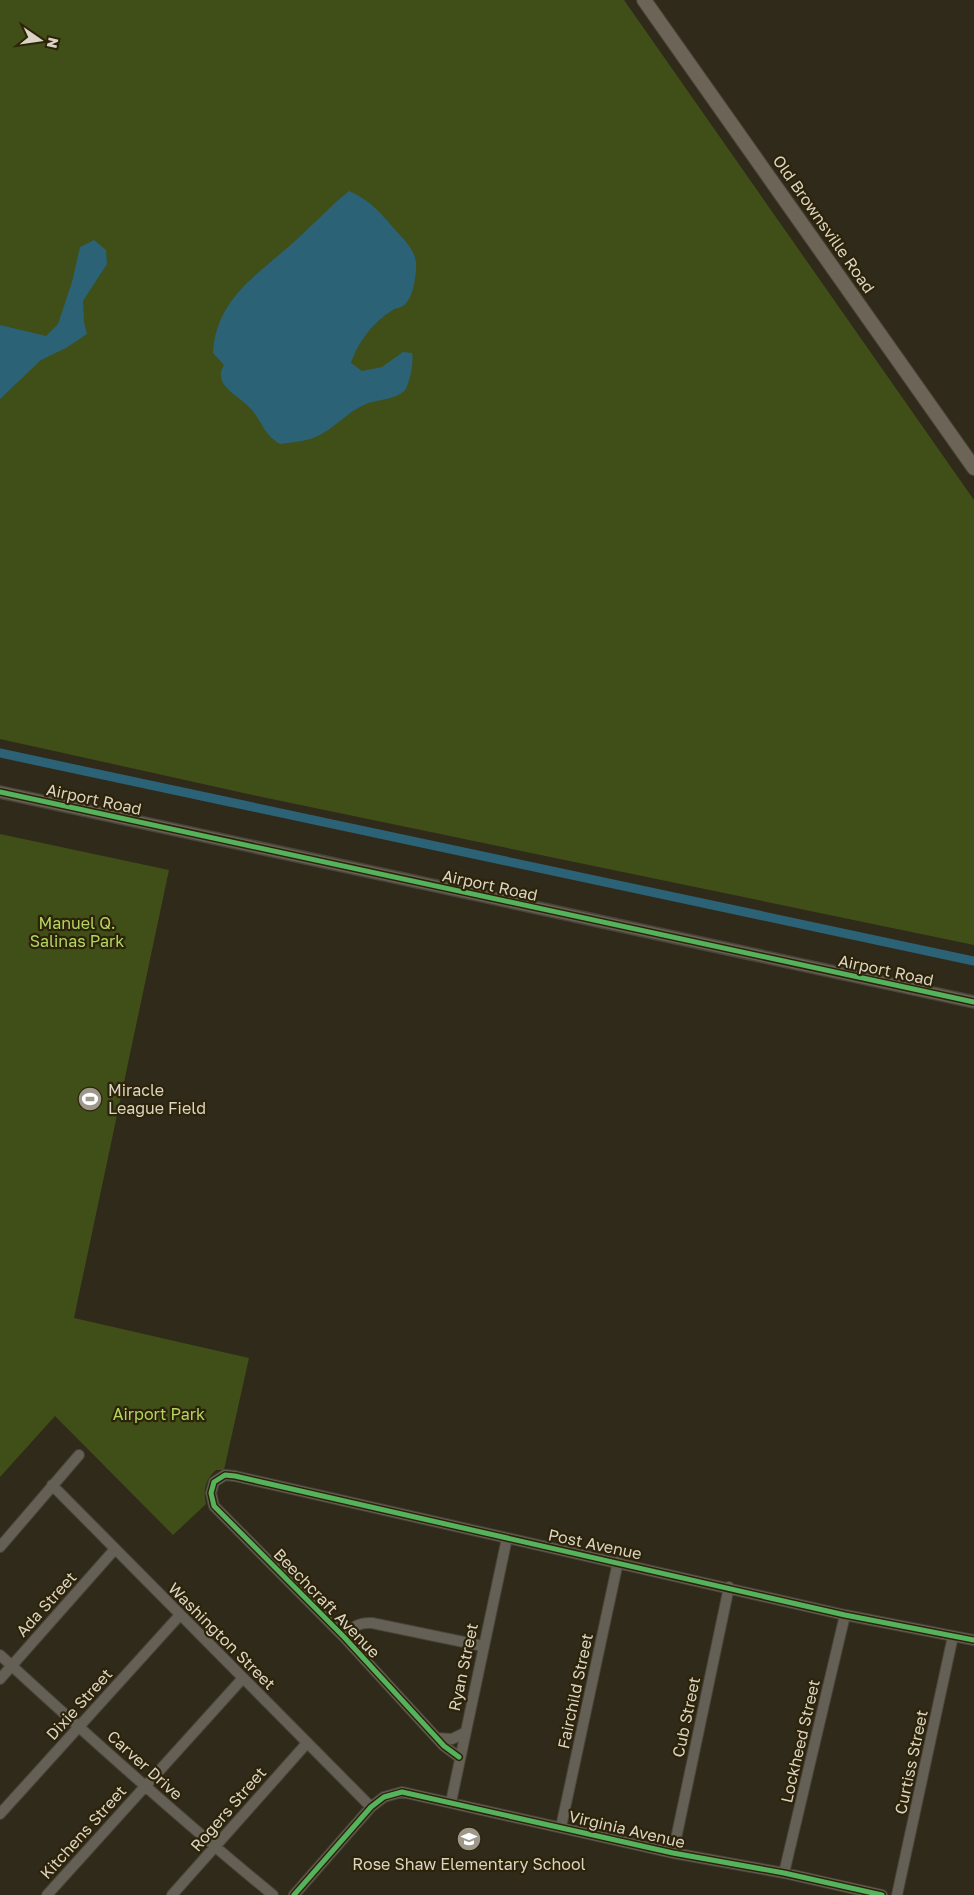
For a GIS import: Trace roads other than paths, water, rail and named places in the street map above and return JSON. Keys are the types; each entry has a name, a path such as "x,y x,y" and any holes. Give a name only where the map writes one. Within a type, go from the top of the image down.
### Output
{"main road":[{"name":"Old Brownsville Road","path":"644,0 974,468"}],"street":[{"name":"Airport Road","path":"0,792 974,1002"},
{"path":"0,1546 79,1455"},
{"name":"Post Avenue","path":"214,1482 225,1476 235,1476 846,1615 974,1640"},
{"name":"Beechcraft Avenue","path":"214,1482 211,1493 214,1506 344,1637 437,1738 459,1757"},
{"name":"Washington Street","path":"52,1485 371,1807"},
{"name":"Ryan Street","path":"451,1802 464,1733 507,1538"},
{"name":"Ada Street","path":"0,1679 115,1549"},
{"name":"Fairchild Street","path":"561,1827 618,1562"},
{"name":"Cub Street","path":"673,1853 729,1587"},
{"name":"Dixie Street","path":"0,1814 180,1615"},
{"name":"Lockheed Street","path":"784,1873 846,1615"},
{"path":"344,1637 353,1626 362,1623 372,1623 483,1646"},
{"name":"Curtiss Street","path":"897,1895 953,1636"},
{"name":"Carver Drive","path":"0,1655 144,1786 215,1848 273,1895"},
{"name":"Kitchens Street","path":"47,1895 243,1678"},
{"path":"437,1738 452,1738 464,1733"},
{"name":"Rogers Street","path":"172,1895 307,1743"},
{"name":"Virginia Avenue","path":"294,1895 371,1807 384,1797 402,1792 673,1853 784,1873 882,1895"}],"water":[{"path":"349,191 357,194 376,209 405,240 413,253 416,265 413,289 409,300 373,326 362,340 351,363 362,371 382,367 403,352 412,353 410,377 407,387 402,393 360,407 315,437 303,441 280,444 270,436 250,408 229,390 221,379 224,365 213,353 216,334 222,317 231,302 254,276"},
{"path":"94,240 106,250 107,264 83,301 84,322 87,334 66,348 41,360 0,399 0,325 46,336 58,324 72,282 80,247"}],"waterway":[{"path":"0,753 974,961"}],"place":[{"name":"Miracle League Field","path":"90,1099"},
{"name":"Rose Shaw Elementary School","path":"469,1839"}],"park label":[{"name":"Manuel Q. Salinas Park","path":"77,932"},
{"name":"Airport Park","path":"159,1414"}]}
